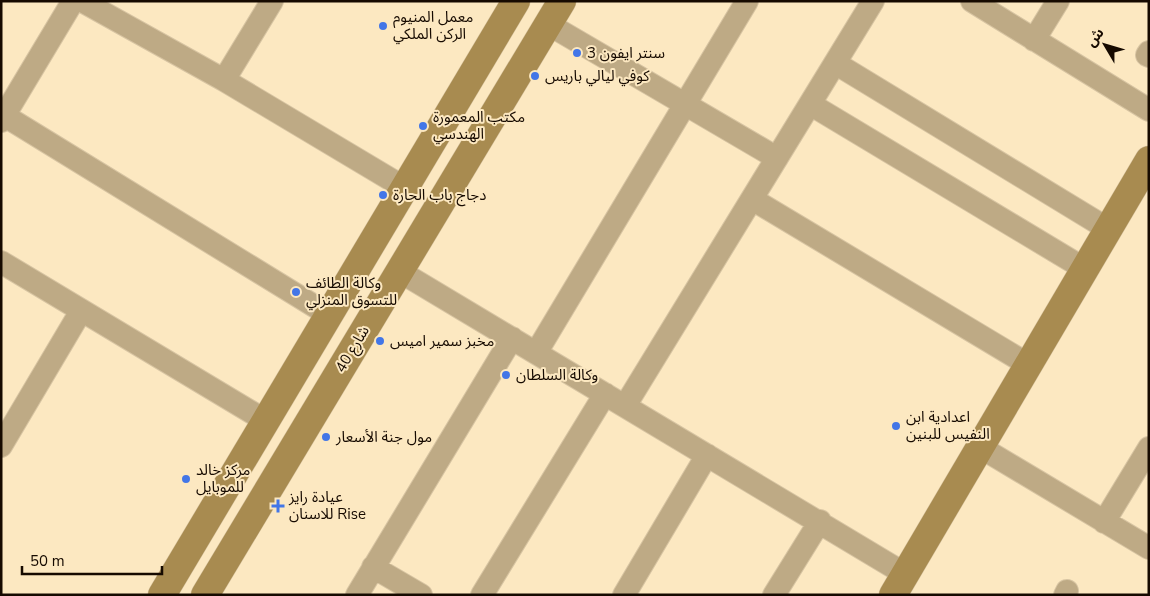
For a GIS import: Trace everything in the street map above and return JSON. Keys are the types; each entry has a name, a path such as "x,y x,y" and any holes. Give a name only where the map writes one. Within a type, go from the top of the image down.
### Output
{"main road":[{"path":"162,595 516,1"},
{"name":"شارع 40","path":"205,595 555,12"},
{"path":"899,584 1149,160"},
{"path":"203,527 234,546"}],"street":[{"path":"73,1 3,119 329,315"},
{"path":"82,1 224,80 405,188"},
{"path":"224,80 272,1"},
{"path":"536,353 747,1"},
{"path":"625,406 873,1"},
{"path":"972,1 1149,110"},
{"path":"1034,40 1058,1"},
{"path":"555,12 685,104 777,158"},
{"path":"1149,52 1147,55 1149,56"},
{"path":"835,64 1108,229"},
{"path":"810,104 1085,269"},
{"path":"752,198 1029,365"},
{"path":"1,262 266,421"},
{"path":"400,271 820,521 899,584"},
{"path":"1,446 81,311"},
{"path":"357,595 512,338"},
{"path":"487,593 605,394"},
{"path":"980,448 1149,548"},
{"path":"1104,522 1149,448"},
{"path":"624,595 707,455"},
{"path":"774,595 820,521"},
{"path":"374,567 421,595"}],"place":[{"name":"معمل المنيوم الركن الملكي","path":"383,26"},
{"name":"سنتر ايفون 3","path":"577,53"},
{"name":"كوفي ليالي باريس","path":"535,76"},
{"name":"مكتب المعمورة الهندسي","path":"423,126"},
{"name":"دجاج باب الحارة","path":"383,195"},
{"name":"وكالة الطائف للتسوق المنزلي","path":"296,292"},
{"name":"مخبز سمير اميس","path":"380,341"},
{"name":"وكالة السلطان","path":"506,375"},
{"name":"اعدادية ابن النفيس للبنين","path":"896,426"},
{"name":"مول جنة الأسعار","path":"326,437"},
{"name":"مركز خالد للموبايل","path":"186,479"},
{"name":"عيادة رايز للاسنان Rise","path":"278,506"}]}
